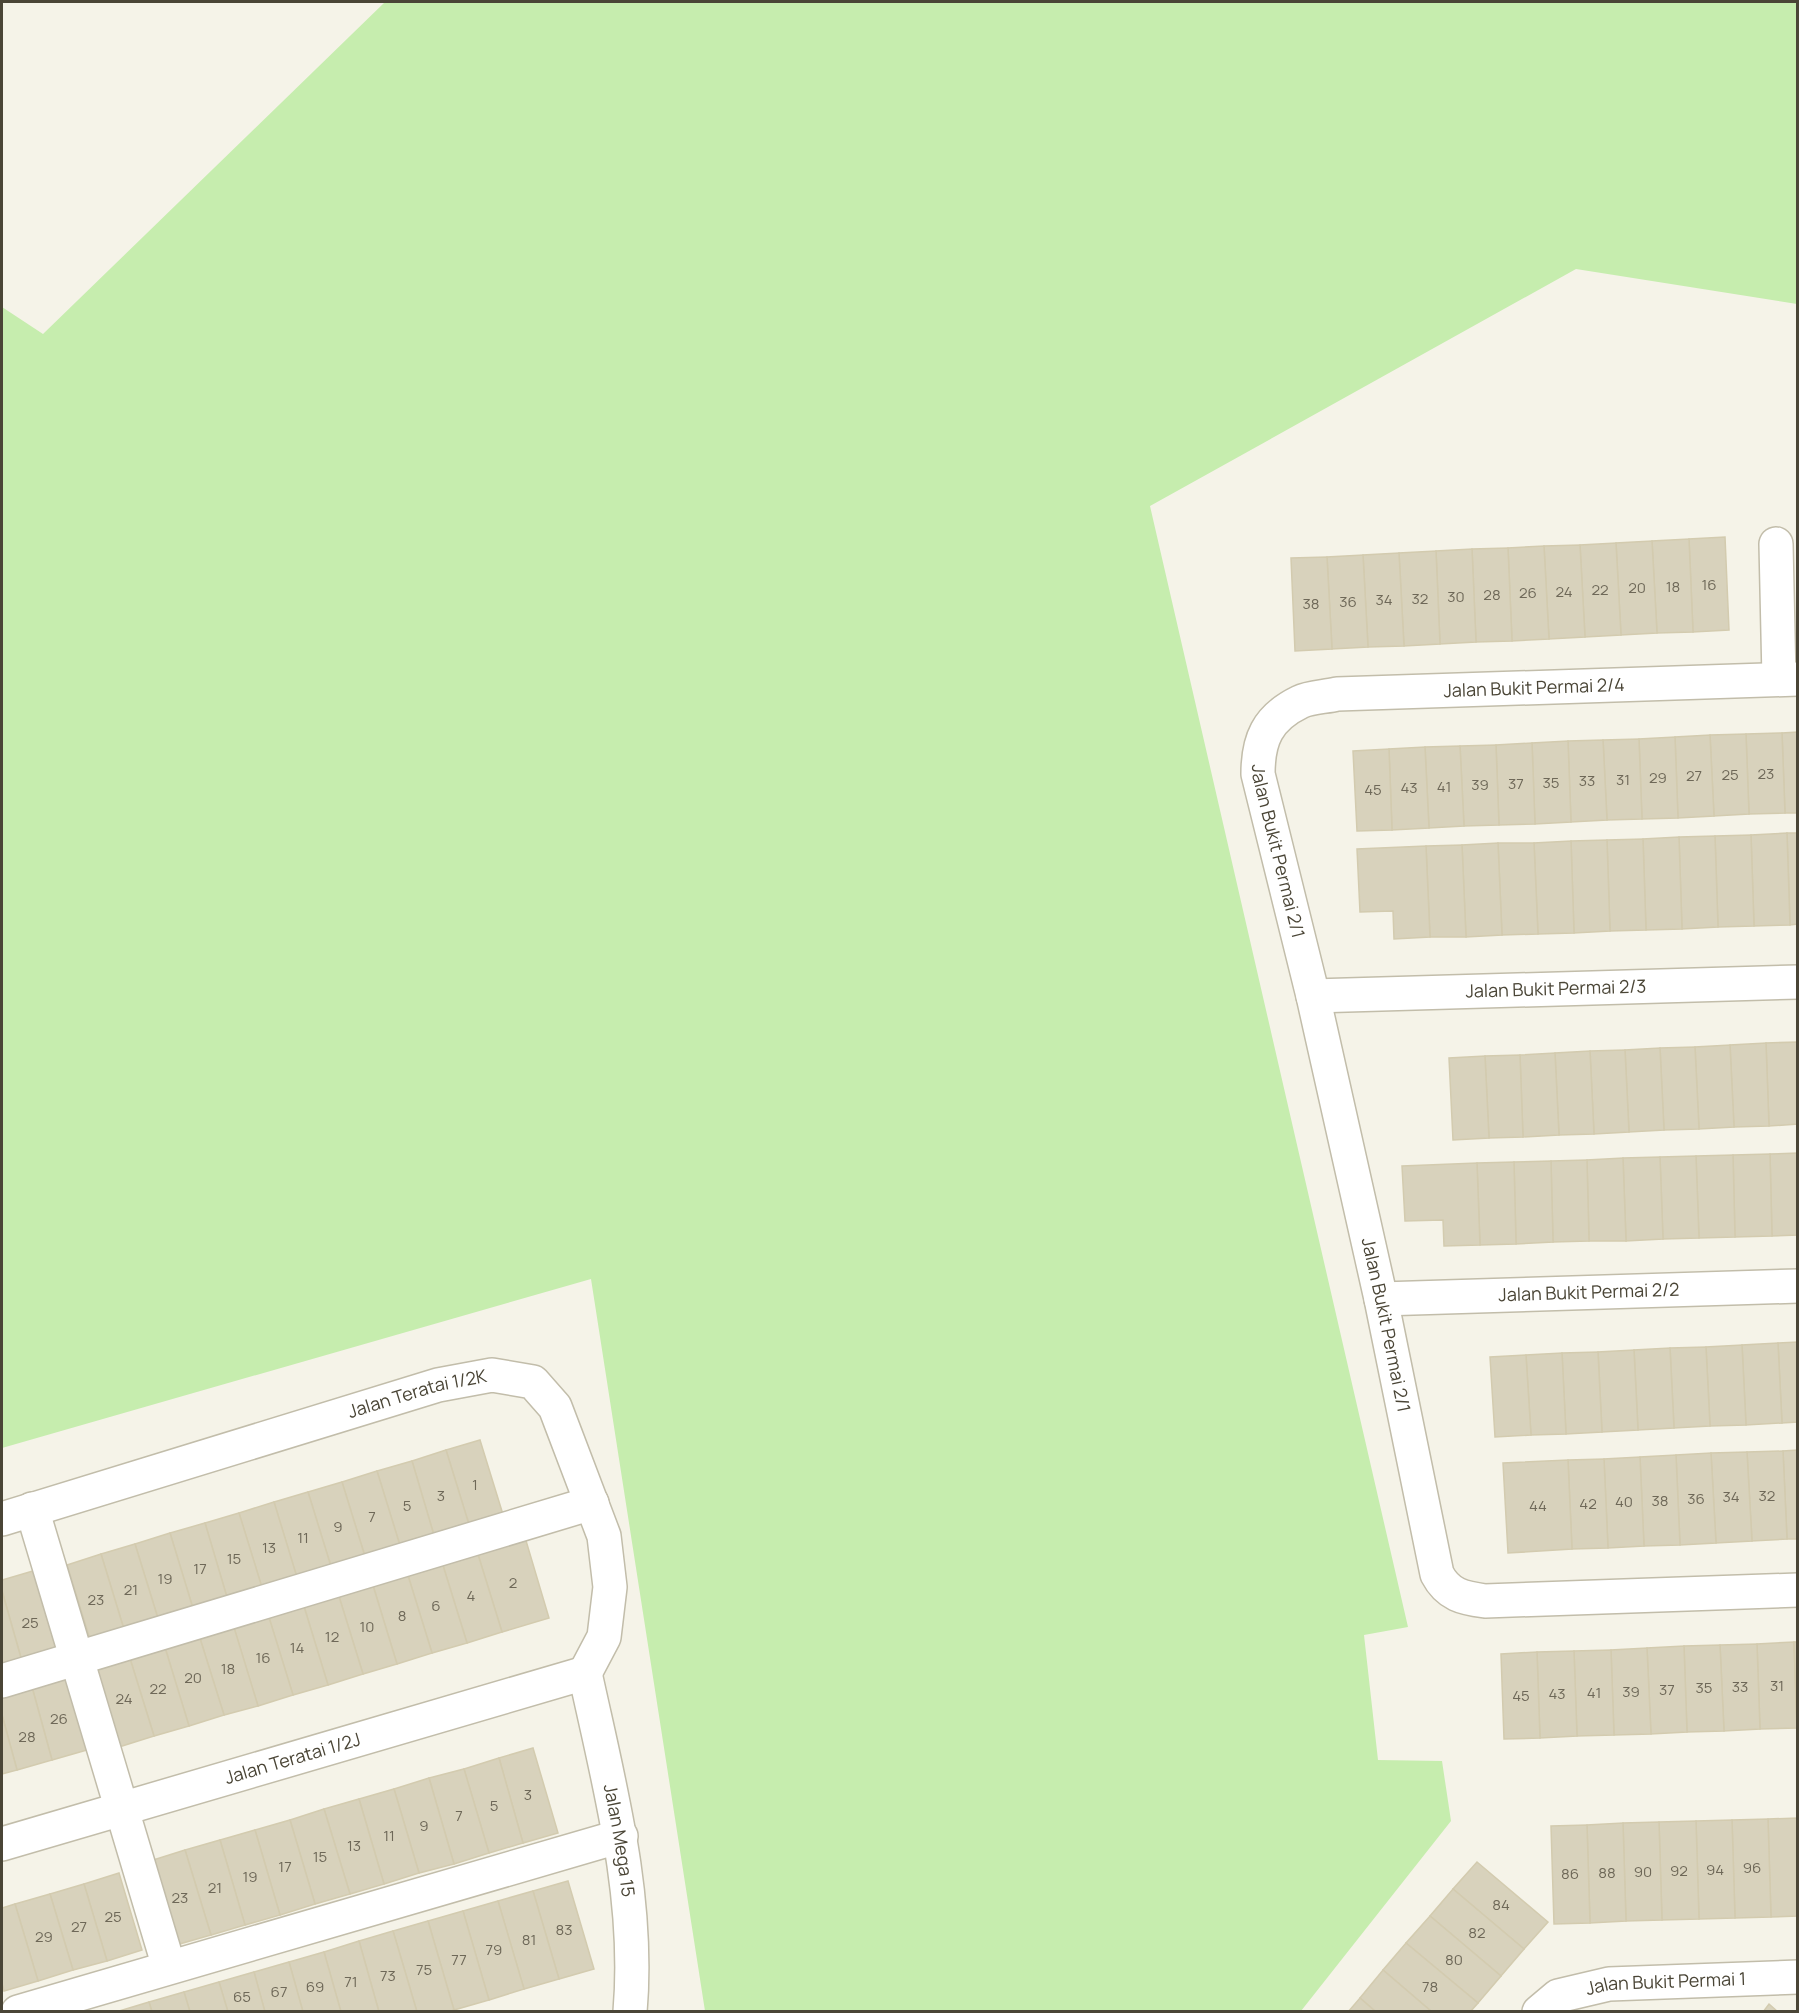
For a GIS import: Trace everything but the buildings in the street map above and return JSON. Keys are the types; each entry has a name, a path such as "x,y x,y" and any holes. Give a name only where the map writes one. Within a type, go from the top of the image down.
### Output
{"street":[{"path":"1776,544 1788,679"},
{"name":"Jalan Bukit Permai 2/4","path":"1276,717 1301,702 1336,694 1788,679"},
{"name":"Jalan Bukit Permai 2/1","path":"1276,717 1264,735 1258,754 1258,774 1313,996 1381,1299 1437,1574 1449,1592 1469,1599 1485,1600 1797,1590"},
{"name":"Jalan Bukit Permai 2/3","path":"1313,996 1797,982"},
{"name":"Jalan Bukit Permai 2/2","path":"1381,1299 1797,1286"},
{"name":"Jalan Teratai 1/2K","path":"17,1514 438,1385 492,1375 533,1383 555,1407 603,1536 610,1587 604,1637 585,1673"},
{"path":"2,1681 592,1503"},
{"path":"17,1514 76,1659 169,1967"},
{"name":"Jalan Teratai 1/2J","path":"2,1844 585,1673"},
{"name":"Jalan Mega 15","path":"585,1673 621,1836 630,1915 632,1988 630,2012"},
{"path":"37,2009 169,1967 621,1836"},
{"name":"Jalan Bukit Permai 1","path":"1539,2012 1558,1996 1609,1984 1797,1977"}],"green space":[{"path":"385,2 1797,2 1797,304 1576,269 1150,506 1408,1627 1364,1635 1378,1760 1442,1761 1451,1821 1301,2011 705,2011 591,1279 2,1448 2,307 43,334"}]}
